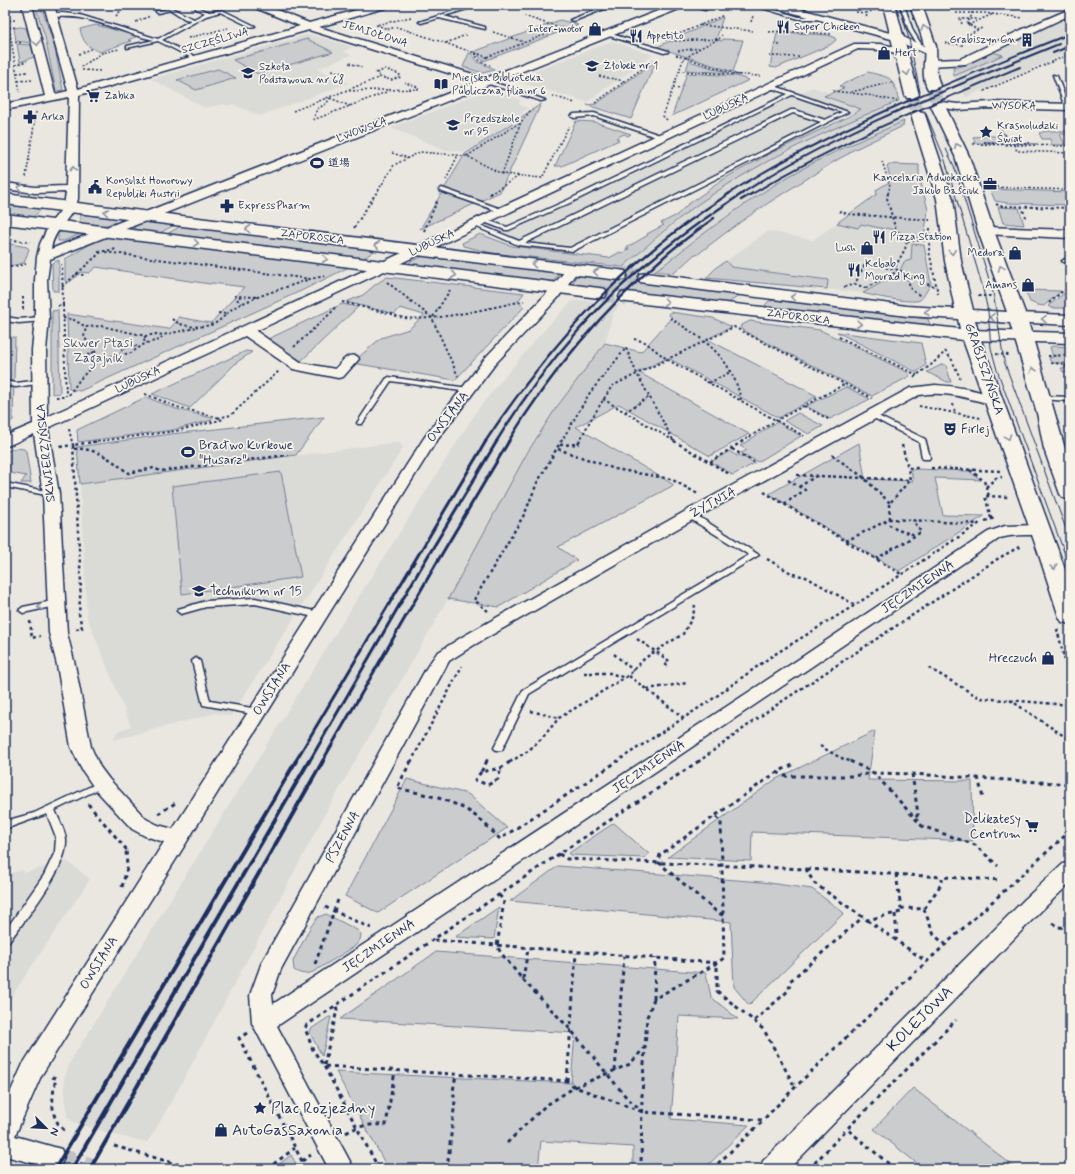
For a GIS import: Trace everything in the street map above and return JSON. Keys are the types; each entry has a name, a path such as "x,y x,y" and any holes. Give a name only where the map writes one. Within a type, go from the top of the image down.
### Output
{"main road":[{"path":"889,5 893,21 903,44 912,95"},
{"path":"916,5 933,86"},
{"path":"941,109 962,156 986,231 1018,318 1022,337 1042,398 1054,448 1070,494"},
{"name":"GRABISZYŃSKA","path":"918,115 945,199 953,261 970,335 994,401 1034,537 1070,617"},
{"name":"ZAPOROSKA","path":"5,199 619,275"},
{"name":"ZAPOROSKA","path":"5,219 106,232 385,274 559,288 599,293"},
{"name":"ZAPOROSKA","path":"646,278 907,311 1018,318"},
{"path":"749,311 758,292"},
{"name":"ZAPOROSKA","path":"627,297 970,335"}],"street":[{"path":"27,5 50,97"},
{"path":"49,5 74,92 68,189 70,207"},
{"name":"JEMIOŁOWA","path":"256,5 310,27 488,82"},
{"name":"SZCZĘŚLIWA","path":"5,107 74,92 196,59 310,27 380,5"},
{"path":"774,5 853,27 927,54 962,62 1070,12"},
{"name":"LWOWSKA","path":"43,257 677,7"},
{"path":"853,27 885,26 893,21"},
{"path":"853,27 863,33 890,44 903,44"},
{"path":"859,46 864,39 863,33"},
{"name":"LUBUSKA","path":"5,442 246,330 385,274 418,249 859,46 880,47 903,44"},
{"name":"WYSOKA","path":"941,109 991,105 1069,107"},
{"path":"5,186 35,190 68,189"},
{"name":"SKWIERZYŃSKA","path":"70,207 55,225 46,244 43,257 41,280 42,319 39,350 41,382 40,425 51,494 58,633 66,665 81,747 92,770 102,784 140,824 152,831 179,838"},
{"path":"986,231 1029,228 1070,234"},
{"name":"OWSIANA","path":"5,1132 31,1071 463,385 491,360 559,288 573,269"},
{"path":"1018,318 1070,320"},
{"path":"246,330 284,361 298,366 338,374 352,359"},
{"path":"970,335 1045,337 1066,344"},
{"name":"ŻYTNIA","path":"453,661 501,622 690,515 915,391 946,390 967,393 994,401"},
{"name":"JĘCZMIENNA","path":"263,1023 318,988 805,663 994,535 1005,531 1034,537"},
{"name":"PSZENNA","path":"263,1023 261,996 270,968 432,674 453,661"},
{"name":"KOLEJOWA","path":"772,1169 1033,905 1070,870"},
{"path":"263,1023 342,1169"},
{"path":"5,1146 52,1157"}],"lane":[{"path":"421,22 478,5"},
{"path":"572,20 612,5"},
{"path":"662,5 677,7"},
{"path":"692,5 705,9"},
{"path":"754,5 799,18 822,18"},
{"path":"795,11 808,5"},
{"path":"902,5 911,31 927,54"},
{"path":"198,8 209,14"},
{"path":"158,12 172,9 187,18 195,20"},
{"path":"129,48 159,40 195,20 209,14 220,12 253,26"},
{"path":"52,15 77,15 159,40 196,59"},
{"path":"441,16 483,28"},
{"path":"903,44 911,31"},
{"path":"608,34 667,53"},
{"path":"1055,76 1069,107"},
{"path":"488,82 544,100"},
{"path":"477,222 520,244 571,250 787,140 846,112 770,86"},
{"path":"477,222 507,229 570,201 791,94"},
{"path":"520,244 793,111 825,122"},
{"path":"576,116 594,114 661,137"},
{"path":"442,190 502,211"},
{"path":"5,319 19,321 42,319"},
{"path":"360,423 389,379 463,385"},
{"path":"5,383 16,385 41,382"},
{"path":"1042,398 1070,399"},
{"path":"872,415 922,441 926,457"},
{"path":"5,485 51,494"},
{"path":"498,748 526,692 755,555 690,515"},
{"path":"180,611 206,604 255,601 319,615"},
{"path":"26,610 57,603"},
{"path":"196,661 206,703 258,712"},
{"path":"5,825 37,815 102,784"},
{"path":"5,939 46,881 57,859 61,841 50,808"}],"path":[{"path":"5,5 22,99 29,102"},
{"path":"116,17 125,6 123,5"},
{"path":"957,5 959,9"},
{"path":"853,12 866,14 873,10"},
{"path":"122,29 158,12"},
{"path":"956,13 972,12 1027,19"},
{"path":"968,25 967,23 972,12"},
{"path":"968,25 993,14"},
{"path":"719,39 662,41 724,15"},
{"path":"524,16 561,28"},
{"path":"751,22 753,16"},
{"path":"962,24 960,19 981,19"},
{"path":"484,59 569,25"},
{"path":"699,25 753,31"},
{"path":"968,25 978,30"},
{"path":"168,44 228,28"},
{"path":"969,34 982,28"},
{"path":"490,31 525,42"},
{"path":"769,32 782,31 828,35 835,34"},
{"path":"5,36 10,35"},
{"path":"667,120 663,116 683,60 700,48 719,39 722,35"},
{"path":"943,42 964,45"},
{"path":"774,44 780,45"},
{"path":"105,72 94,70 76,71 102,53 129,48"},
{"path":"353,229 394,165 420,152 467,156 502,174 542,178 576,116 575,113 577,106 596,102 667,53 700,48"},
{"path":"74,56 91,49"},
{"path":"667,53 739,75"},
{"path":"1004,83 1070,54"},
{"path":"487,57 475,55 481,62 494,67"},
{"path":"769,56 807,57"},
{"path":"349,63 362,68"},
{"path":"293,111 381,77 391,80 401,77 399,74 385,69 376,72 381,77"},
{"path":"332,70 342,73"},
{"path":"679,70 764,76"},
{"path":"599,76 625,82"},
{"path":"847,93 899,81"},
{"path":"344,91 418,88 405,83"},
{"path":"673,88 680,89"},
{"path":"329,98 327,103 317,109 313,120 390,90"},
{"path":"834,92 898,101"},
{"path":"502,174 521,122 535,103 554,97"},
{"path":"329,98 350,106"},
{"path":"27,174 36,112"},
{"path":"467,156 521,122"},
{"path":"999,126 1009,142"},
{"path":"984,142 1032,143"},
{"path":"970,144 1070,146"},
{"path":"1014,145 1017,151 1070,153"},
{"path":"392,153 408,158"},
{"path":"882,161 888,179 890,189 887,198 896,231 907,241 928,240"},
{"path":"477,202 519,176"},
{"path":"883,180 888,179"},
{"path":"983,187 1070,190"},
{"path":"995,204 1000,206 1070,208"},
{"path":"1021,206 1029,228"},
{"path":"839,211 848,214 930,220"},
{"path":"5,239 34,243"},
{"path":"894,269 905,249 907,241"},
{"path":"61,287 101,252"},
{"path":"105,252 310,279"},
{"path":"62,260 61,287 66,397 100,358 120,356 131,353 139,346 160,340 163,335"},
{"path":"5,268 26,264"},
{"path":"866,288 855,284 865,264 899,270 932,286 937,286"},
{"path":"860,291 899,270"},
{"path":"905,273 911,290 920,296 927,298"},
{"path":"76,274 84,275"},
{"path":"385,274 432,318 463,385"},
{"path":"63,318 74,320 86,327 101,326 146,336 156,334 163,335 182,329 218,322 234,308 257,297 310,279 326,276"},
{"path":"432,318 453,284"},
{"path":"1047,305 1063,291 1070,288"},
{"path":"234,296 257,297"},
{"path":"241,296 237,300 242,305"},
{"path":"974,296 997,296"},
{"path":"341,302 392,314 399,318 432,318 524,301 528,297"},
{"path":"57,306 63,305"},
{"path":"218,418 231,415 334,310 335,305"},
{"path":"218,313 227,314"},
{"path":"666,315 706,341 728,363 741,393 741,400"},
{"path":"172,318 175,322 197,327"},
{"path":"86,327 84,337 100,358"},
{"path":"560,445 578,444 590,421 612,386 734,327 874,399"},
{"path":"146,336 143,339 146,343"},
{"path":"837,336 917,375"},
{"path":"634,339 645,342 668,360 806,437 821,443 832,455 863,478 890,503"},
{"path":"1063,356 1066,344"},
{"path":"120,356 120,351 125,347 139,346"},
{"path":"501,622 474,600 525,513 537,483 589,394 626,348 637,374 673,440"},
{"path":"94,352 84,357 85,360 97,362"},
{"path":"945,352 952,360 961,381"},
{"path":"1044,356 1070,356"},
{"path":"1063,356 1070,359"},
{"path":"1046,363 1066,364 1067,368"},
{"path":"709,383 732,371"},
{"path":"710,462 777,420 845,384"},
{"path":"58,447 176,431 224,419 177,407 145,394"},
{"path":"625,412 649,397"},
{"path":"804,406 832,422"},
{"path":"917,406 982,419"},
{"path":"68,426 74,449 81,582 79,614 82,628 74,630"},
{"path":"900,430 910,480"},
{"path":"74,449 82,448 108,456 128,473 154,468 160,471 288,455"},
{"path":"558,449 615,469 671,479 700,495"},
{"path":"732,449 757,463"},
{"path":"908,468 923,468"},
{"path":"930,468 1002,471"},
{"path":"970,470 984,481 988,496 985,496 991,518"},
{"path":"797,475 910,480"},
{"path":"727,480 733,476"},
{"path":"799,487 816,476"},
{"path":"986,487 996,478 1005,477"},
{"path":"784,504 805,490 788,480"},
{"path":"890,518 890,503 910,480"},
{"path":"988,496 1012,497"},
{"path":"846,541 890,518 979,524"},
{"path":"876,559 921,532 913,520"},
{"path":"884,521 897,530 916,535"},
{"path":"379,1169 324,1066 313,1050 305,1028 307,1025 559,854 692,767 769,710 999,558 1034,537"},
{"path":"755,555 763,556 793,574 806,577 855,605"},
{"path":"453,661 397,788 437,798 470,812 500,839 684,718 772,656 855,605 901,574"},
{"path":"481,772 502,768 528,751 542,738 559,718 625,678 634,671 645,658 683,634 688,626 695,607 696,596 693,592"},
{"path":"26,610 32,638 44,635"},
{"path":"626,632 669,662 664,667"},
{"path":"602,646 622,660 634,671"},
{"path":"930,668 980,698 1070,705"},
{"path":"558,672 564,675 595,672 611,673 625,678"},
{"path":"629,675 684,718"},
{"path":"647,689 688,683"},
{"path":"1009,700 1070,740"},
{"path":"519,707 536,713 559,718"},
{"path":"820,746 839,757 866,768 874,773 922,826 975,845 998,866"},
{"path":"498,748 492,750 476,780 488,785 495,782 500,777 502,768"},
{"path":"658,862 660,855 715,815 778,772 795,764"},
{"path":"778,772 784,776 854,776 874,773 912,774 1070,784"},
{"path":"912,774 918,814 915,819"},
{"path":"978,778 983,798"},
{"path":"80,795 128,849 127,873 120,891"},
{"path":"654,999 724,958 721,822 715,815"},
{"path":"712,1169 927,962 1070,831"},
{"path":"559,854 567,859 806,869 1001,880"},
{"path":"658,862 718,913 723,915"},
{"path":"806,869 814,883 927,962"},
{"path":"867,920 901,912 896,874"},
{"path":"924,909 942,883 942,877"},
{"path":"499,895 504,901 497,946 501,953 523,980 570,1029 627,1098 642,1112"},
{"path":"318,988 313,972 339,897"},
{"path":"322,906 368,926 404,960"},
{"path":"901,908 924,909"},
{"path":"924,909 934,934 946,945"},
{"path":"895,914 898,934 896,940"},
{"path":"754,1021 789,990 790,981 863,917"},
{"path":"1052,923 1058,927 1070,928"},
{"path":"434,940 576,953 717,963"},
{"path":"523,980 528,948"},
{"path":"567,1081 576,953"},
{"path":"615,1071 624,956"},
{"path":"641,1169 645,1046 647,1017 654,999 655,958"},
{"path":"717,963 717,991 764,1030 796,1087"},
{"path":"324,1066 337,1010 336,1005"},
{"path":"809,1169 956,1020"},
{"path":"239,1038 306,1169"},
{"path":"507,1143 545,1106 575,1087 607,1075 630,1064 645,1046"},
{"path":"5,1073 13,1059"},
{"path":"324,1066 567,1081 575,1087 642,1112 763,1120"},
{"path":"356,1126 368,1124 386,1125 395,1071"},
{"path":"447,1169 455,1101 453,1092 456,1075"},
{"path":"56,1078 52,1101 56,1119 61,1129 67,1132"},
{"path":"847,1129 895,1169"},
{"path":"114,1146 194,1169"},
{"path":"267,1169 295,1148"}],"shaded area":[{"path":"1070,16 1070,52 966,97 954,76 1003,55 992,52 1032,32"},
{"name":"Szkoła Podstawowa nr 68","path":"309,34 353,47 343,51 351,55 317,69 349,83 260,116 232,104 228,106 224,104 205,108 151,79"},
{"name":"Żłobek nr 1","path":"612,41 653,55 587,102 523,83 519,78"},
{"path":"813,87 831,93 825,97 862,109 850,116 839,112 572,248 525,242 504,234"},
{"name":"Przedszkole nr 95","path":"480,93 503,93 519,99 520,102 518,104 528,108 512,122 466,152 446,150 391,128"},
{"path":"891,104 900,108 894,111 902,114 896,117 904,121 837,150 777,183 726,216 654,271 623,267 690,210 744,175 840,125"},
{"path":"848,215 899,231 912,244 911,260 899,273 863,293 827,289 828,280 730,267 726,261 768,231 813,240"},
{"path":"583,300 620,305 613,313 605,343 556,408 527,453 448,599 325,814 154,1132 147,1142 119,1136 73,1122 67,1118 64,1079 70,1062 339,628 478,409 538,337 566,307 573,301"},
{"name":"Technikum nr 15","path":"399,442 403,448 231,716 216,713 114,740 114,737 118,731 131,726 87,617 80,484"},
{"path":"67,861 90,879 5,1006 5,875 23,870 24,873"}],"green space":[{"path":"35,5 41,5 55,49 63,90 56,91 45,37"},
{"path":"723,17 716,40 743,40 733,72 657,47"},
{"path":"560,20 578,25 484,61 478,56 481,54 473,52"},
{"path":"96,25 138,36 128,40 131,41 100,52 86,44 80,29"},
{"path":"14,28 26,28 31,43 16,41"},
{"path":"777,33 828,35 834,37 836,40 830,45 776,68 770,67"},
{"path":"307,39 333,52 258,74 233,60"},
{"path":"17,44 31,45 34,57 20,62"},
{"path":"992,52 1003,55 954,76 953,68 962,66"},
{"path":"469,53 472,54 478,62 493,68 494,70 483,73 463,67"},
{"path":"656,61 631,119 587,105 596,104"},
{"path":"689,61 692,62 729,73 686,70"},
{"path":"218,69 236,78 196,90 177,80"},
{"path":"868,72 890,79 893,82 899,101 791,149 714,193 664,231 623,267 492,253 463,246 462,243 480,234 512,246 609,258 620,252 622,253 629,249 626,248 648,235 647,234 664,225 661,223 677,215 687,205 727,177 773,152 850,116 861,109 824,96 844,88 839,86"},
{"path":"687,73 736,76 749,80 672,116"},
{"path":"541,104 500,192 420,229 465,154"},
{"path":"576,121 595,122 631,134 628,136 624,134 616,138 619,140 562,166 555,166"},
{"path":"904,121 903,126 849,152 850,153 768,203 725,233 697,255 695,254 674,273 654,271 753,198 791,175 845,147"},
{"path":"1047,131 1070,131 1070,134 1060,134 1065,145 1052,145 1050,139 1042,139 1039,133"},
{"path":"1005,136 1007,142 984,142 1038,144 975,143 973,137"},
{"path":"889,164 919,165 919,175 928,210 924,238 905,237 899,231 886,228 861,224 858,228 837,223 877,194 876,190 891,181 887,166"},
{"path":"990,189 1070,192 1070,205 1007,203 995,201"},
{"path":"5,203 43,208 32,218 5,215"},
{"path":"998,207 1019,208 1024,225 1003,223"},
{"path":"84,214 117,218 110,224 105,225 80,224 80,216"},
{"path":"148,221 176,224 158,234 136,231 134,229 135,226"},
{"path":"183,225 377,249 363,259 165,235"},
{"path":"65,231 80,234 64,241 58,241 58,233"},
{"name":"Skwer Ptasi Zagajnik","path":"111,237 349,267 303,290 80,391 69,389 67,314 169,329 177,321 178,317 211,323 244,287 210,284 96,267 89,273 81,272 70,282 65,281 65,259 98,240"},
{"path":"5,243 27,247 29,249 24,263 5,267"},
{"path":"912,244 924,245 931,284 920,300 909,301 883,298 863,293 899,273 904,262 911,260"},
{"path":"424,256 557,272 558,275 554,281 549,282 415,266 409,263"},
{"path":"59,260 59,291 53,291 52,263"},
{"path":"726,261 731,267 828,280 827,289 706,278 718,266"},
{"path":"583,274 735,293 739,296 728,303 721,304 572,284 576,276"},
{"path":"387,277 524,293 518,301 524,307 455,380 352,363 381,338 409,329 424,315 400,308 395,314 346,302 363,295"},
{"path":"1025,290 1061,291 1044,306 1030,302"},
{"path":"1066,292 1070,292 1070,308 1051,308 1048,306"},
{"path":"776,300 928,319 930,325 769,308 765,305 769,301"},
{"path":"342,304 358,307 301,361 266,340"},
{"path":"58,310 60,393 52,394 52,311"},
{"path":"670,312 713,318 732,327 707,339 817,396 779,418 668,358 638,372 749,434 710,456 619,404 576,427 674,485 558,547 577,560 499,607 448,599 527,453 556,408 605,343 641,352 672,317 669,315"},
{"path":"750,321 820,330 907,372 910,376 872,396 742,330 740,326"},
{"path":"837,332 921,343 926,365 917,372 914,371"},
{"path":"15,337 13,420 5,425 5,338"},
{"path":"1050,347 1070,347 1070,373 1063,372 1061,368 1068,368 1067,363 1051,363 1049,358 1053,357"},
{"path":"246,351 252,352 237,362 190,408 152,394"},
{"path":"943,364 946,365 951,382 947,382 927,372"},
{"path":"846,387 870,399 830,419 806,406"},
{"path":"146,397 176,409 212,418 212,420 173,430 78,442 77,430"},
{"path":"798,413 823,426 809,434 784,421"},
{"name":"Bractwo Kurkowe \"Husarz\"","path":"324,417 296,455 80,484 77,447 171,434"},
{"path":"777,422 801,436 758,462 741,453 747,450 740,446"},
{"path":"859,443 865,479 913,481 911,470 916,469 969,471 981,480 935,478 943,515 984,516 899,571 769,494"},
{"path":"16,448 24,449 26,451 31,483 21,483 26,476 5,472 5,452"},
{"path":"729,451 755,463 733,475 711,462"},
{"path":"281,472 301,577 182,594 172,486"},
{"path":"875,731 868,780 972,781 973,841 752,832 751,861 668,857 776,779"},
{"path":"407,779 468,794 507,828 378,913 345,896"},
{"path":"614,823 649,854 644,858 571,855 569,853"},
{"path":"558,866 762,882 812,889 844,913 749,1005 734,987 731,922 510,901"},
{"path":"499,907 494,939 455,937"},
{"path":"326,914 357,930 361,934 360,940 354,947 313,972 305,974 294,970 293,961 311,926 318,917"},
{"path":"436,952 706,973 711,997 738,1019 679,1016 671,1119 749,1125 704,1169 633,1169 633,1147 541,1141 538,1169 388,1169 336,1072 571,1083 575,1033 340,1019"},
{"path":"331,1017 322,1056 310,1033 311,1029"},
{"path":"913,1088 1017,1169 924,1169 874,1129"},
{"path":"291,1155 299,1169 273,1169"}],"tunnel":[{"path":"933,86 938,106"},
{"path":"912,95 918,115"},
{"path":"619,275 646,278"},
{"path":"599,293 627,297"},
{"path":"52,1157 92,1169"}],"tram line":[{"path":"899,5 909,39 920,92"},
{"path":"925,111 944,157 982,285 988,311 991,348 997,370 1070,568"},
{"path":"946,149 954,166 993,292 1004,361 1070,540"}],"railway":[{"path":"728,194 794,155 862,122 968,75 1070,34"},
{"path":"741,194 778,171 856,130 937,94 1059,44"},
{"path":"1053,53 1070,46"},
{"path":"752,194 784,175 850,141 918,110 1020,67"},
{"path":"485,442 537,370 594,304 625,274 658,246 730,193"},
{"path":"496,442 550,364 614,293 672,243 743,193"},
{"path":"741,200 753,193"},
{"path":"508,442 524,416 560,366 600,319 643,275 714,218"},
{"path":"295,762 486,441"},
{"path":"309,762 419,571 497,441"},
{"path":"322,762 440,557 509,441"},
{"path":"55,1169 296,761"},
{"path":"72,1169 309,761"},
{"path":"90,1169 323,761"}],"place":[{"name":"Super Chicken","path":"783,27"},
{"name":"Inter-motor","path":"595,29"},
{"name":"Appetito","path":"636,36"},
{"name":"Grabiszyn Gn","path":"1027,40"},
{"name":"Hert","path":"884,53"},
{"name":"Żłobek nr 1","path":"592,66"},
{"name":"Szkoła Podstawowa nr 68","path":"248,73"},
{"name":"Miejska Biblioteka Publiczna, filia nr 6","path":"441,84"},
{"name":"Żabka","path":"93,96"},
{"name":"Arka","path":"30,117"},
{"name":"Przedszkole nr 95","path":"453,125"},
{"name":"Krasnoludzki Świat","path":"986,132"},
{"name":"道場","path":"317,163"},
{"name":"Kancelaria Adwokacka Jakub Baściuk","path":"990,184"},
{"name":"Konsulat Honorowy Republiki Austrii","path":"95,187"},
{"name":"ExpressPharm","path":"227,206"},
{"name":"Pizza Station","path":"879,237"},
{"name":"Lush","path":"867,248"},
{"name":"Medora","path":"1015,253"},
{"name":"Kebab Mourad King","path":"854,270"},
{"name":"Amans","path":"1028,285"},
{"name":"Firlej","path":"950,429"},
{"name":"Bractwo Kurkowe \"Husarz\"","path":"188,452"},
{"name":"Technikum nr 15","path":"199,591"},
{"name":"Hreczuch","path":"1048,658"},
{"name":"Delikatesy Centrum","path":"1032,826"},
{"name":"Plac Rozjezdny","path":"260,1108"},
{"name":"AutoGasSaxonia","path":"221,1130"}]}
